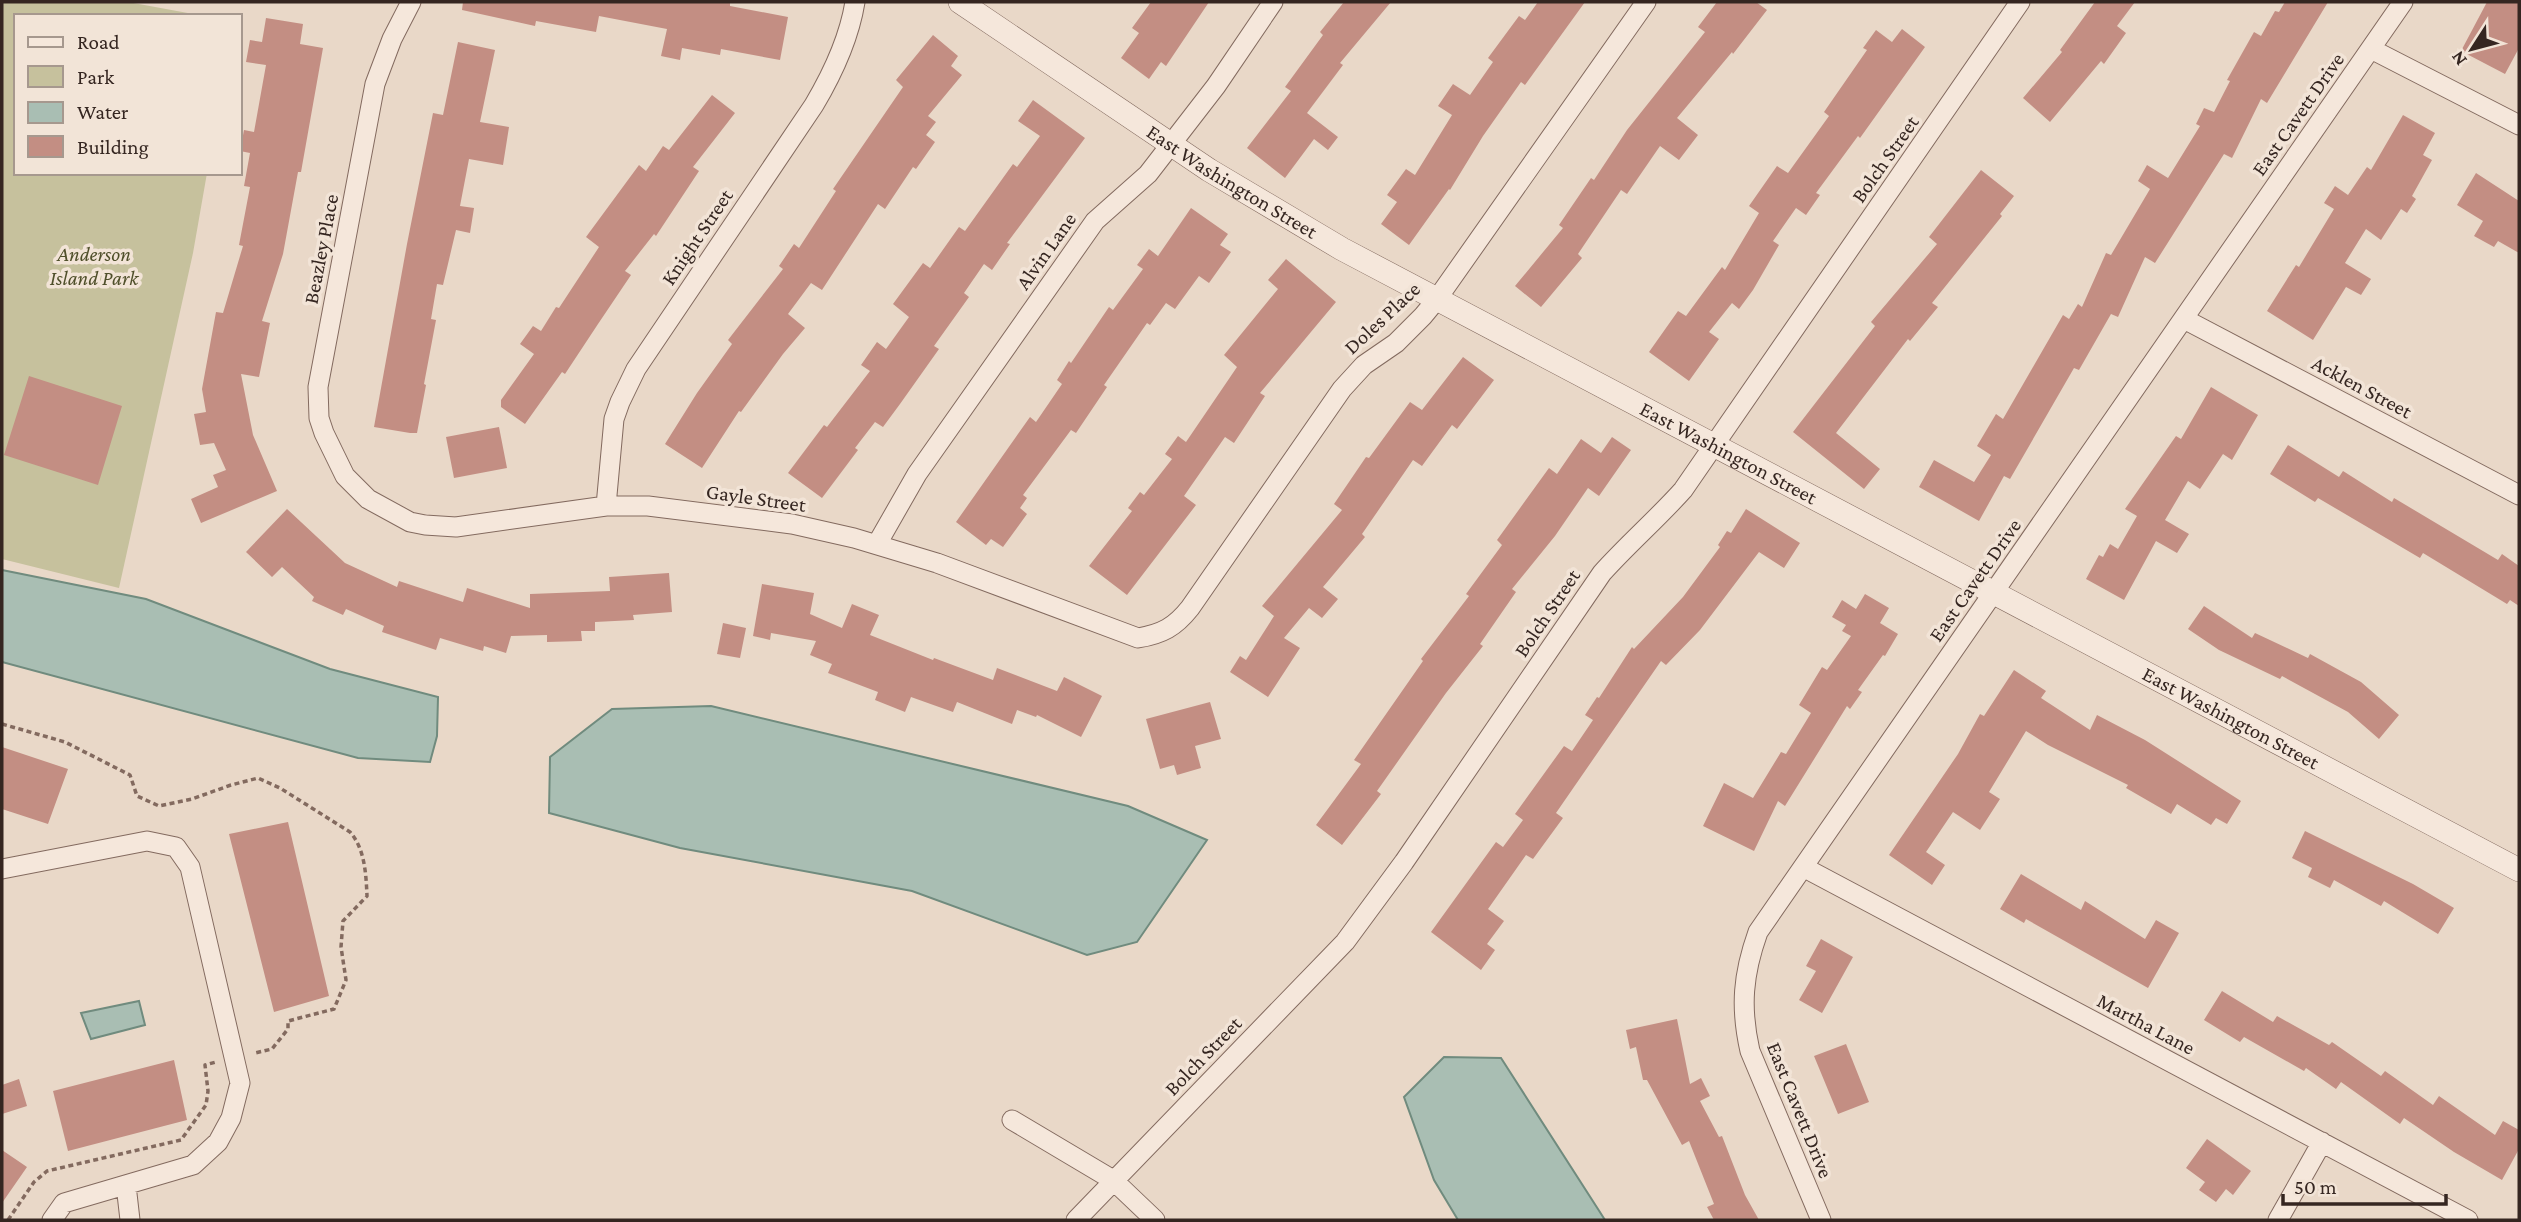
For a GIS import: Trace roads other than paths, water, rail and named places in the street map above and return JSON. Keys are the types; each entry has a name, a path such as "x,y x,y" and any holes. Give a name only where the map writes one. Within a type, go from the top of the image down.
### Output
{"street":[{"name":"Beazley Place","path":"368,499 345,477 336,462 319,418 318,387 375,84 392,39 411,2"},
{"name":"Knight Street","path":"606,506 611,436 620,402 644,358 814,105 837,62 855,2"},
{"name":"East Washington Street","path":"960,2 1171,145 1342,249 2519,870"},
{"name":"Alvin Lane","path":"877,544 917,474 1095,221 1148,174 1216,86 1272,2"},
{"name":"Doles Place","path":"1128,635 1138,638 1160,634 1177,624 1342,389 1364,365 1396,343 1437,299 1646,2"},
{"name":"Bolch Street","path":"1076,1220 1345,942 1404,862 1602,573 1683,490 2020,2"},
{"name":"East Cavett Drive","path":"1821,1220 1750,1051 1743,998 1748,962 1758,932 2403,2"},
{"path":"2371,48 2519,125"},
{"name":"Acklen Street","path":"2184,318 2519,495"},
{"name":"Gayle Street","path":"368,499 410,522 456,527 606,506 648,506 793,524 877,544 937,563 1128,635"},
{"path":"2,869 147,841 176,847 191,867 240,1083 231,1118 218,1142 192,1165 64,1203 52,1220"},
{"name":"Martha Lane","path":"1803,867 2468,1220"},
{"path":"1012,1120 1113,1180 1155,1220"},
{"path":"2278,1220 2322,1142"},
{"path":"126,1185 130,1220"}],"water":[{"path":"2,570 146,599 330,669 438,697 437,736 430,762 358,758 2,662"},
{"path":"711,706 1128,806 1207,840 1137,942 1087,955 912,891 680,848 549,813 550,757 612,709"},
{"path":"139,1001 145,1025 91,1039 81,1013"},
{"path":"1444,1057 1501,1058 1605,1220 1458,1220 1434,1180 1404,1097"}],"park label":[{"name":"Anderson Island Park","path":"94,266"}]}
